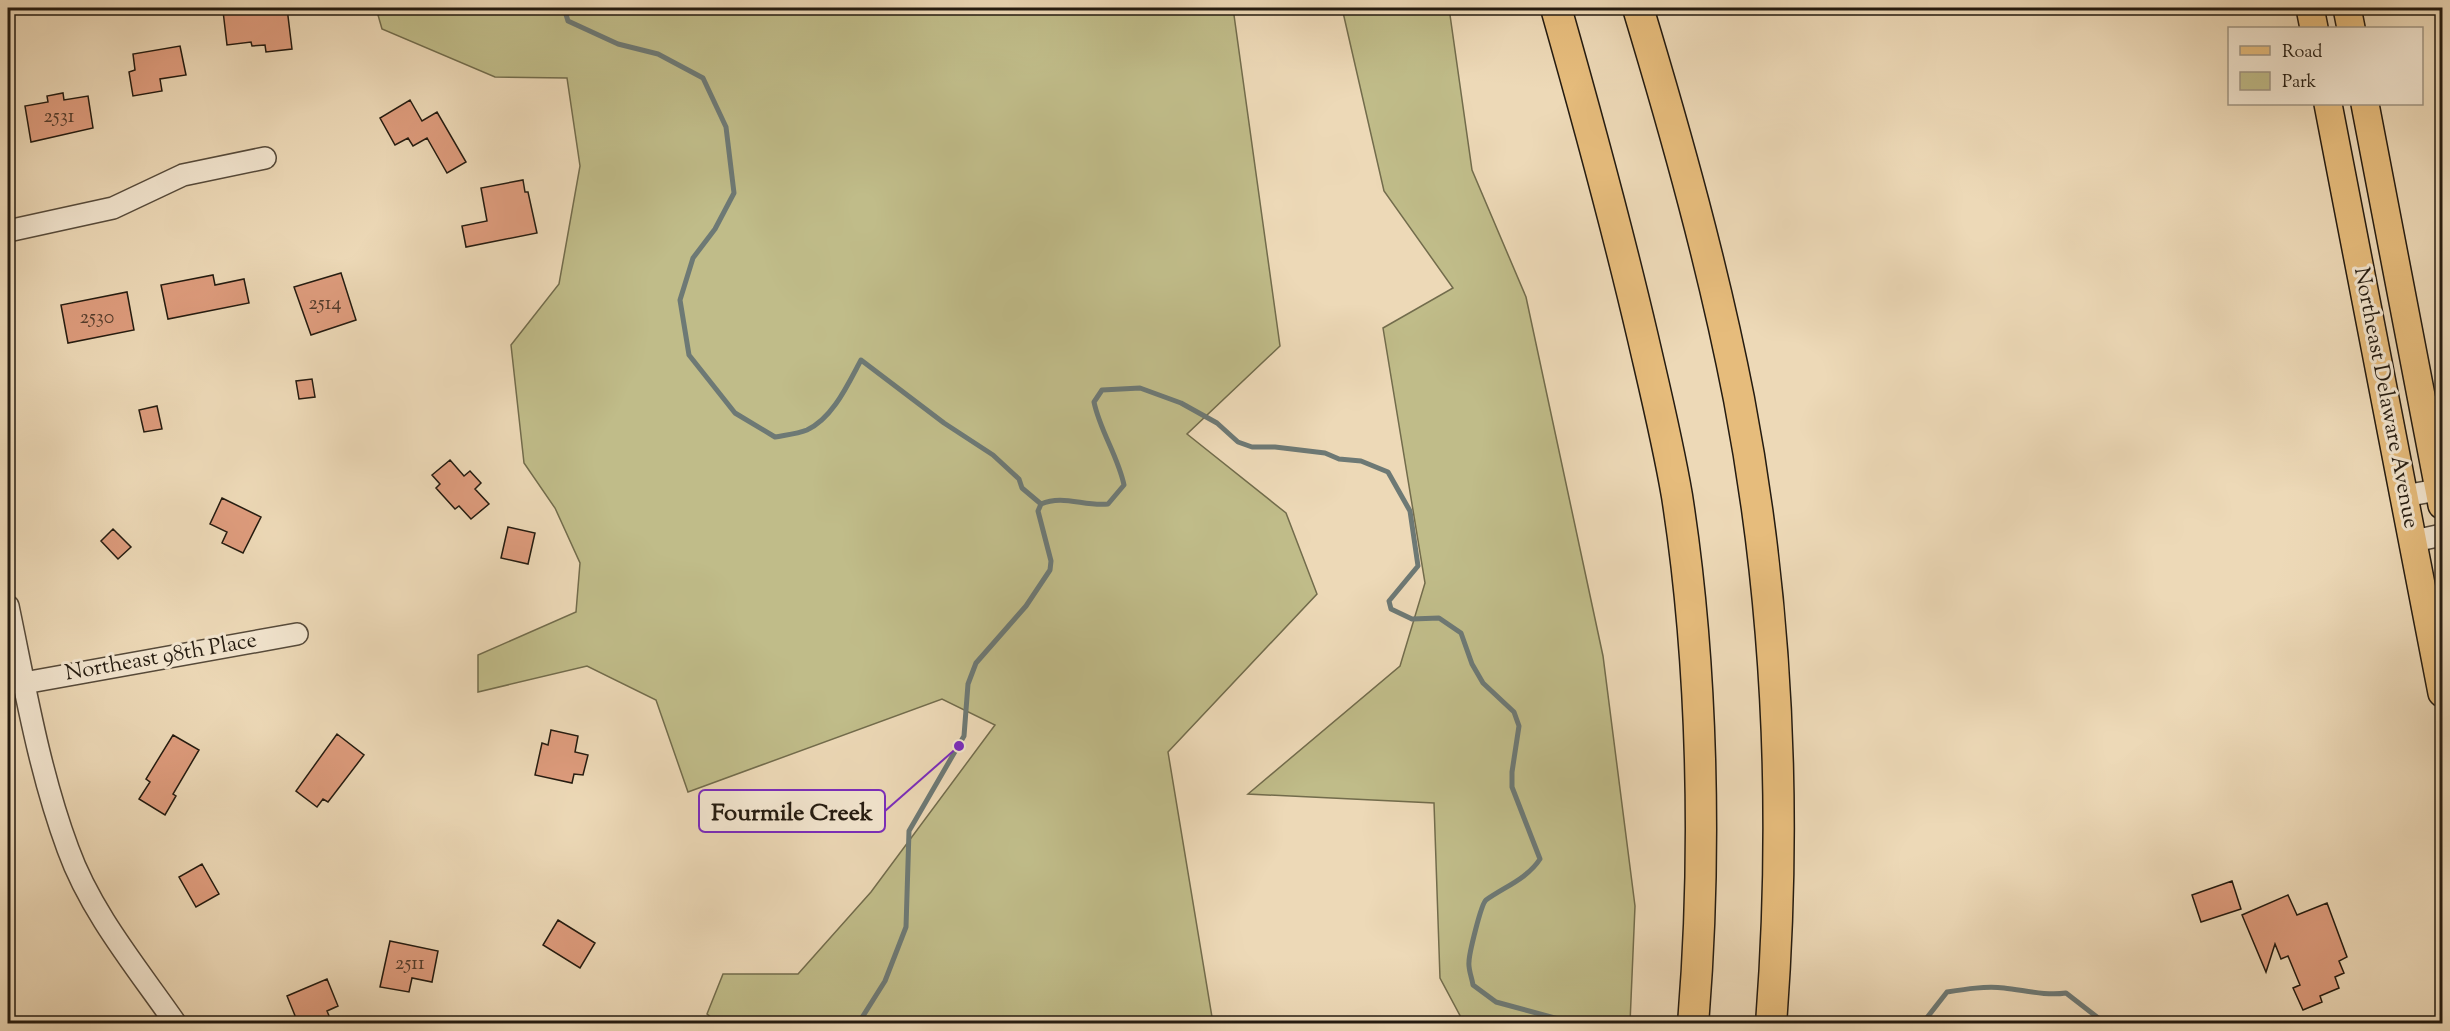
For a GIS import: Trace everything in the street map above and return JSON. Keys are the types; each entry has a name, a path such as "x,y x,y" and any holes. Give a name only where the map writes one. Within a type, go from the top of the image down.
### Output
{"highway":[{"path":"1556,8 1626,265 1677,496 1689,608 1698,732 1700,862 1693,1023"},
{"path":"1638,8 1677,137 1707,255 1739,400 1759,533 1771,644 1778,760 1778,914 1771,1023"}],"main road":[{"path":"2310,8 2314,27"},
{"path":"2347,8 2351,27"},
{"name":"Northeast Delaware Avenue","path":"2328,105 2442,693"},
{"name":"Northeast Delaware Avenue","path":"2365,105 2442,495"}],"street":[{"path":"8,231 113,207 183,175 265,158"},
{"path":"2405,496 2442,495"},
{"path":"2414,541 2442,535"},
{"path":"8,606 51,794 68,851 100,912 176,1023"},
{"name":"Northeast 98th Place","path":"24,683 297,634"}],"green space":[{"path":"376,8 1233,8 1280,346 1187,434 1286,513 1317,594 1168,752 1213,1023 720,1024 707,1014 723,974 798,974 871,892 995,725 942,699 688,792 656,700 587,666 478,692 478,655 576,612 580,563 555,508 524,463 511,345 559,284 580,166 567,78 495,77 382,29"},
{"path":"1342,8 1449,8 1472,170 1526,297 1603,656 1635,906 1630,1023 1464,1023 1440,978 1434,803 1248,794 1400,666 1425,583 1383,328 1453,288 1384,191"}],"building":[{"path":"230,8 287,8 292,49 266,52 265,45 252,46 251,42 227,45 223,11 230,10"},
{"path":"180,46 186,75 160,79 162,91 133,96 129,72 135,70 133,54"},
{"path":"63,93 64,100 88,96 93,128 31,142 25,106 48,102 47,96"},
{"path":"410,100 422,121 437,112 466,162 447,173 427,138 413,146 408,138 395,145 380,118"},
{"path":"523,180 537,233 466,247 462,226 487,221 481,188"},
{"path":"341,273 356,320 311,335 294,287"},
{"path":"213,275 215,285 244,279 249,303 168,319 161,285"},
{"path":"127,292 134,330 68,343 61,305"},
{"path":"312,379 315,397 299,399 296,381"},
{"path":"157,406 162,429 144,432 139,410"},
{"path":"450,460 464,476 470,471 481,483 475,489 489,504 471,519 459,506 455,509 436,488 440,484 432,475"},
{"path":"222,498 261,517 243,553 222,543 227,532 210,524"},
{"path":"508,527 535,533 528,564 501,558"},
{"path":"113,529 131,547 118,559 101,541"},
{"path":"551,730 578,736 575,752 588,755 583,775 574,774 572,783 535,775 542,743 548,745"},
{"path":"337,734 364,755 328,802 323,799 317,807 296,791"},
{"path":"173,735 199,750 173,794 176,796 165,815 139,799 150,782 146,779"},
{"path":"202,864 219,894 196,907 179,877"},
{"path":"2232,881 2241,909 2201,922 2192,895"},
{"path":"2288,895 2297,915 2327,903 2347,957 2339,961 2344,973 2335,977 2339,988 2320,996 2322,1002 2303,1010 2293,988 2300,985 2288,956 2281,959 2275,944 2266,972 2242,915"},
{"path":"558,920 595,943 580,968 543,945"},
{"path":"390,941 438,951 432,982 412,978 409,992 380,987"},
{"path":"327,979 338,1006 327,1011 332,1023 298,1023 287,996"}],"waterway":[{"path":"564,8 568,21 618,44 658,54 703,78 726,127 734,193 715,229 693,258 680,300 689,355 735,413 775,437 807,430 816,425 832,409 861,360 944,423 993,455 1019,479 1022,488 1041,504"},
{"path":"1041,504 1058,500 1108,504 1124,485 1094,402 1102,390 1140,388 1181,403 1217,423 1238,442 1252,447 1275,447 1325,453 1339,459 1361,461 1388,472 1410,511 1418,566 1389,601 1391,609 1412,619 1439,618 1461,633 1472,664 1483,683 1514,712 1519,726 1512,787 1540,859 1529,872 1484,903 1470,957 1469,968 1473,985 1496,1002 1577,1024"},
{"path":"858,1024 885,981 906,927 909,831 964,736 968,684 976,663 1026,606 1050,570 1051,561 1038,511 1041,504"},
{"path":"1922,1024 1947,992 1990,987 2042,993 2066,993 2106,1024"}],"place":[{"name":"Fourmile Creek","path":"959,746"}]}
